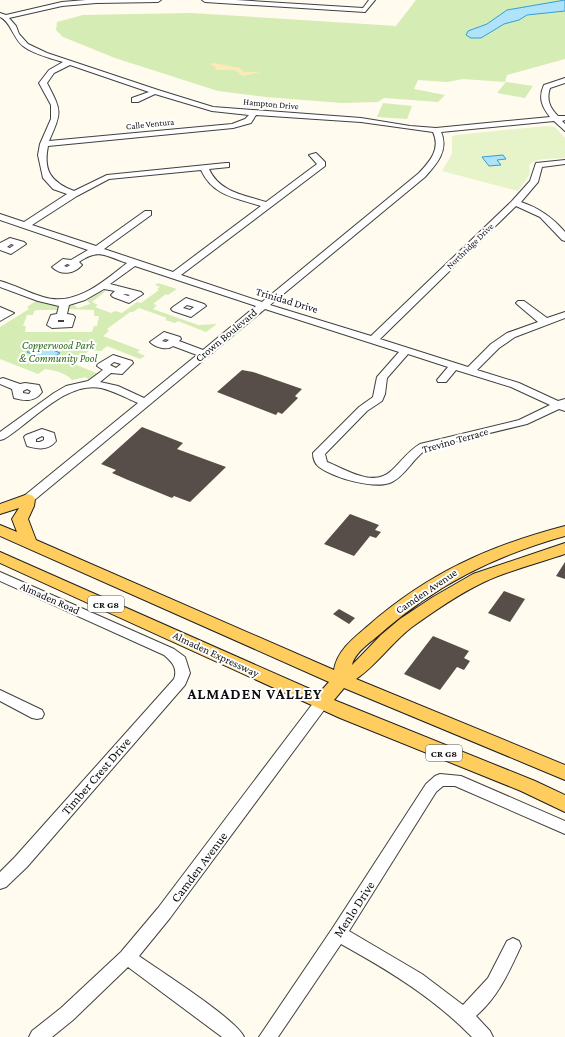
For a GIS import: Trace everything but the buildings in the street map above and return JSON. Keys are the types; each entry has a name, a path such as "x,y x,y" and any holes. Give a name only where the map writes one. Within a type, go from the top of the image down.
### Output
{"main road":[{"path":"0,509 28,499 27,506 20,519 22,526 27,532 29,542"},
{"name":"CR G8","path":"0,530 341,680 565,773"},
{"name":"Camden Avenue","path":"341,680 344,662 359,643 394,612 440,579 498,552 565,531"},
{"name":"Camden Avenue","path":"322,702 341,680 360,668 387,639 406,623 439,601 479,578 565,548"},
{"name":"Almaden Expressway","path":"0,557 397,735 528,786 565,804"}],"street":[{"path":"2,16 62,4 96,0 158,0"},
{"path":"205,0 300,3 365,10 372,0"},
{"name":"Hampton Drive","path":"2,16 13,26 16,35 26,45 46,54 155,92 212,109 254,114 361,120 410,128 436,130 565,118"},
{"path":"71,62 53,68 46,76 43,83 56,105 55,119 44,144 42,155 47,178 56,187 74,194"},
{"path":"565,80 554,83 546,89 544,104 565,129"},
{"path":"135,100 155,92"},
{"name":"Calle Ventura","path":"44,144 233,126 248,121 254,114"},
{"name":"Crown Boulevard","path":"28,499 262,305 422,175 433,164 440,148 436,130"},
{"path":"174,276 322,164 313,155"},
{"name":"Northridge Drive","path":"373,340 515,203 534,182 539,165 565,162"},
{"path":"24,226 74,194 106,177 226,165"},
{"path":"204,168 210,181 224,191 267,205"},
{"path":"515,203 550,218 565,238"},
{"path":"72,263 85,254 97,250 148,213"},
{"name":"Trinidad Drive","path":"0,217 212,289 515,385 563,405"},
{"path":"15,242 36,229"},
{"path":"2,286 50,302 65,303 81,298 134,262"},
{"path":"101,285 122,291"},
{"path":"193,303 212,289"},
{"path":"61,317 65,303"},
{"path":"520,303 545,322"},
{"path":"0,310 9,313 0,318"},
{"path":"470,371 495,346 511,335 565,315"},
{"path":"172,342 204,354"},
{"name":"Trevino Terrace","path":"406,350 382,376 378,399 362,409 320,453 319,458 322,464 368,481 380,482 390,478 414,452 424,446 523,422 563,405"},
{"path":"442,380 454,366"},
{"path":"92,383 110,369"},
{"path":"2,382 12,374"},
{"path":"2,382 19,388 29,386 35,387 38,392 34,396 49,402"},
{"path":"0,437 15,428 70,388 92,383 108,386 146,402"},
{"path":"15,428 32,435 42,432 48,434 51,437 52,445"},
{"name":"Almaden Road","path":"0,576 169,652 180,661 182,666"},
{"name":"Timber Crest Drive","path":"0,882 26,856 180,680 182,666"},
{"path":"0,695 37,714"},
{"name":"Camden Avenue","path":"38,1037 67,1014 127,957 164,913 322,702"},
{"name":"Menlo Drive","path":"268,1037 338,934 431,788 438,781 444,778 456,780 565,828"},
{"path":"338,934 398,966 465,1015 484,1037"},
{"path":"465,1015 476,1006 495,984 513,946"},
{"path":"127,957 216,1020 234,1037"}],"green space":[{"path":"416,0 565,0 565,59 507,75 505,82 463,79 447,82 418,80 414,89 445,95 438,102 384,98 378,102 342,103 266,97 218,91 115,58 63,37 56,30 57,22 83,15 191,13 396,26"},
{"path":"506,82 533,86 525,98 497,93"},
{"path":"383,103 412,106 407,119 377,117"},
{"path":"547,126 555,127 565,138 565,158 532,162 529,165 530,174 518,191 442,171 452,154 452,137 455,135"},
{"name":"Copperwood Park & Community Pool","path":"158,283 177,289 168,295 166,294 153,304 157,305 153,309 198,325 217,324 206,332 178,321 175,323 165,320 167,318 139,308 133,312 130,312 107,329 109,331 103,336 140,350 137,352 145,356 140,359 107,346 101,351 90,350 74,364 99,374 89,381 86,377 72,380 63,374 48,369 45,369 38,374 0,359 0,327 29,309 27,307 37,300 60,307 59,310 37,310 34,311 33,315 27,315 23,326 26,326 25,332 92,332 94,326 97,326 99,316 94,316 94,310 68,309 70,306 74,305 78,308 90,304 87,300 98,292 106,291 92,302 98,305 95,307 111,313 115,311 122,313 137,302 141,303 159,290 157,289 160,287 155,285"}],"sand":[{"path":"213,63 240,68 243,72 260,72 243,76 235,70 217,70 215,69 216,67 209,64"}],"water":[{"path":"565,0 565,11 527,15 519,20 504,24 481,38 471,38 466,35 468,31 487,24 507,10"},
{"path":"503,155 506,159 497,160 501,165 489,166 482,157"},
{"path":"39,344 60,353 48,361 27,352"}],"district":[{"name":"ALMADEN VALLEY","path":"255,694"}]}
